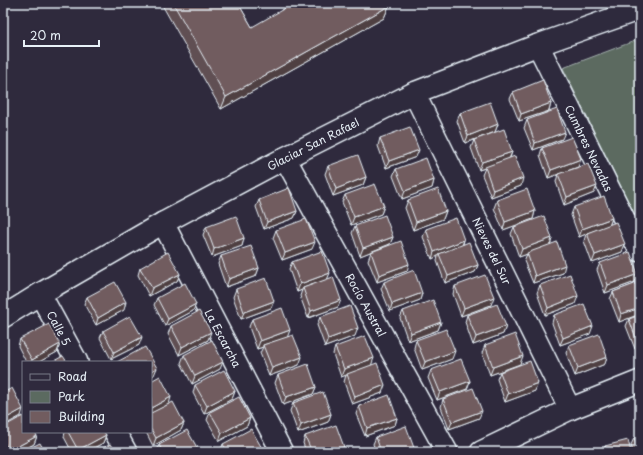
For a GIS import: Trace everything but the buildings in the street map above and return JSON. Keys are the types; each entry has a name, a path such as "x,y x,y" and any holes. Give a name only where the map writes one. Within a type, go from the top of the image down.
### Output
{"street":[{"name":"Glaciar San Rafael","path":"3,317 163,223 285,158 414,93 538,45 640,9"},
{"name":"Cumbres Nevadas","path":"538,45 640,251"},
{"name":"Nieves del Sur","path":"414,93 570,409"},
{"name":"Rocío Austral","path":"285,158 447,452"},
{"name":"La Escarcha","path":"163,223 282,452"},
{"name":"Calle 5","path":"40,294 76,361"},
{"path":"481,452 570,409 640,381"},
{"path":"116,433 126,452"}],"green space":[{"path":"640,39 640,226 563,68"}]}
